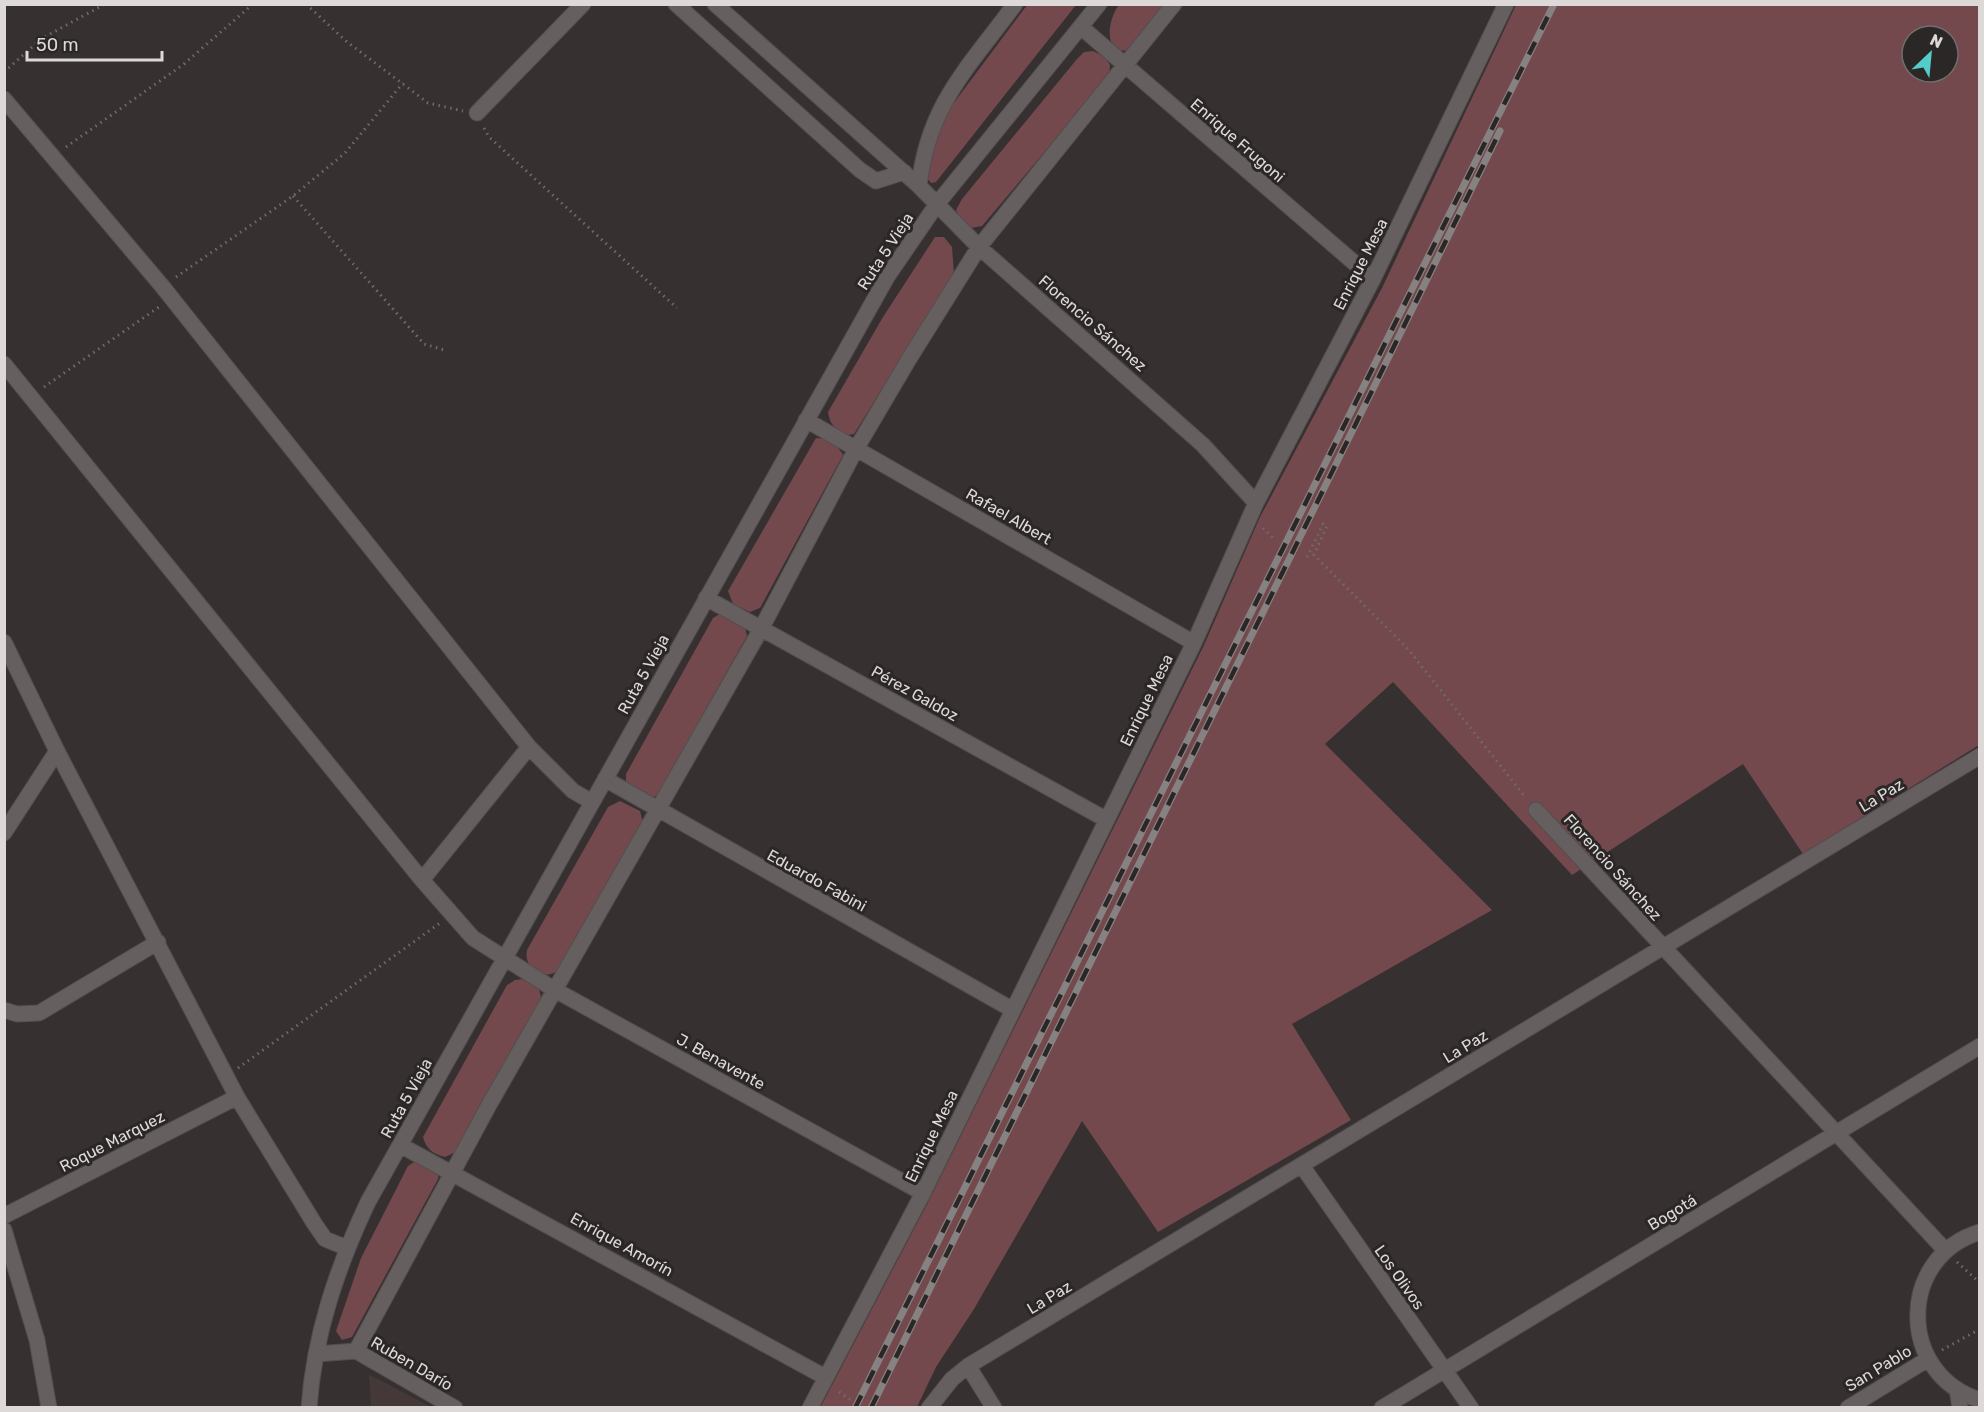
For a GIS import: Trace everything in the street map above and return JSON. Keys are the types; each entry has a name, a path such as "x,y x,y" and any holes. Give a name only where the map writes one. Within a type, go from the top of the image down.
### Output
{"street":[{"path":"477,113 583,4"},
{"path":"676,4 860,170 876,181 903,172"},
{"name":"Florencio Sánchez","path":"715,4 919,186 979,247 1203,445 1256,503"},
{"path":"919,186 922,160 939,110 954,84 1016,4"},
{"name":"Ruta 5 Vieja","path":"309,1407 316,1354 331,1293 347,1248 400,1145 705,598 888,277 938,204 1099,4"},
{"path":"356,1351 555,990 761,629 856,449 979,247 1174,4"},
{"name":"Enrique Mesa","path":"810,1407 923,1192 1194,643 1256,503 1373,279 1506,4"},
{"name":"Enrique Frugoni","path":"1081,27 1373,279"},
{"path":"4,99 166,292 529,747 573,791 592,802"},
{"name":"J. Benavente","path":"4,364 422,880 473,938 555,990 923,1192"},
{"name":"Rafael Albert","path":"806,420 1194,643"},
{"name":"Pérez Galdoz","path":"705,598 1107,820"},
{"path":"4,642 57,751 237,1097 325,1239 347,1248"},
{"path":"422,880 529,747"},
{"path":"4,833 9,813 57,751"},
{"name":"La Paz","path":"929,1407 952,1379 968,1366 1980,756"},
{"name":"Eduardo Fabini","path":"604,779 1013,1010"},
{"name":"Florencio Sánchez","path":"1536,810 1945,1250"},
{"path":"4,1010 17,1014 39,1012 158,942"},
{"name":"Bogotá","path":"1382,1407 1980,1046"},
{"name":"Roque Marquez","path":"4,1216 237,1097"},
{"name":"Enrique Amorín","path":"400,1145 825,1377"},
{"name":"Los Olivos","path":"1302,1166 1443,1371 1471,1407"},
{"path":"4,1230 37,1340 49,1407"},
{"path":"1980,1232 1966,1236 1945,1250 1927,1274 1917,1302 1918,1331 1928,1359 1940,1376 1957,1389 1980,1400"},
{"name":"Ruben Darío","path":"316,1354 356,1351 454,1407"},
{"name":"San Pablo","path":"1848,1407 1928,1359"},
{"path":"968,1366 993,1407"},
{"path":"1957,1389 1960,1407"}],"path":[{"path":"4,72 41,39 105,4"},
{"path":"53,157 184,64 253,4"},
{"path":"306,4 346,41 428,103 477,113 489,137 677,308"},
{"path":"32,396 293,196 345,153 403,82"},
{"path":"293,196 423,344 444,350"},
{"path":"1307,557 1323,524 1328,526 1314,555 1408,649 1536,810"},
{"path":"227,1075 451,915"},
{"path":"1945,1250 1980,1283"},
{"path":"1928,1359 1980,1329"}],"shaded area":[{"path":"1027,5 1076,5 936,182 931,183 927,178 929,154 950,108"},
{"path":"1119,5 1165,5 1129,50 1120,50 1111,42 1110,27"},
{"path":"1516,5 1979,5 1979,745 1803,854 1743,764 1572,875 1393,682 1325,744 1492,910 1292,1024 1351,1120 1158,1232 1082,1121 974,1309 936,1367 917,1407 820,1408 926,1206 1204,645 1260,517 1382,288"},
{"path":"1093,51 1105,57 1110,65 1109,76 982,226 971,228 961,223 956,210 962,199 1077,59 1084,52"},
{"path":"935,237 944,237 952,247 954,274 854,434 848,435 832,424 828,412 883,317"},
{"path":"816,438 832,442 843,455 760,608 750,612 733,604 728,591"},
{"path":"724,615 745,627 747,636 659,793 652,799 626,782 626,774 713,618"},
{"path":"620,801 640,811 643,823 560,969 548,975 536,972 528,963 527,950 608,807"},
{"path":"523,979 539,989 542,1001 458,1151 445,1157 437,1154 428,1148 423,1137 507,985 515,980"},
{"path":"414,1162 439,1174 438,1179 352,1337 342,1340 336,1331 361,1258 408,1166"},
{"path":"369,1375 382,1381 431,1407 371,1407"}],"railway":[{"path":"855,1408 1554,4"},
{"path":"871,1408 1500,131"}]}
